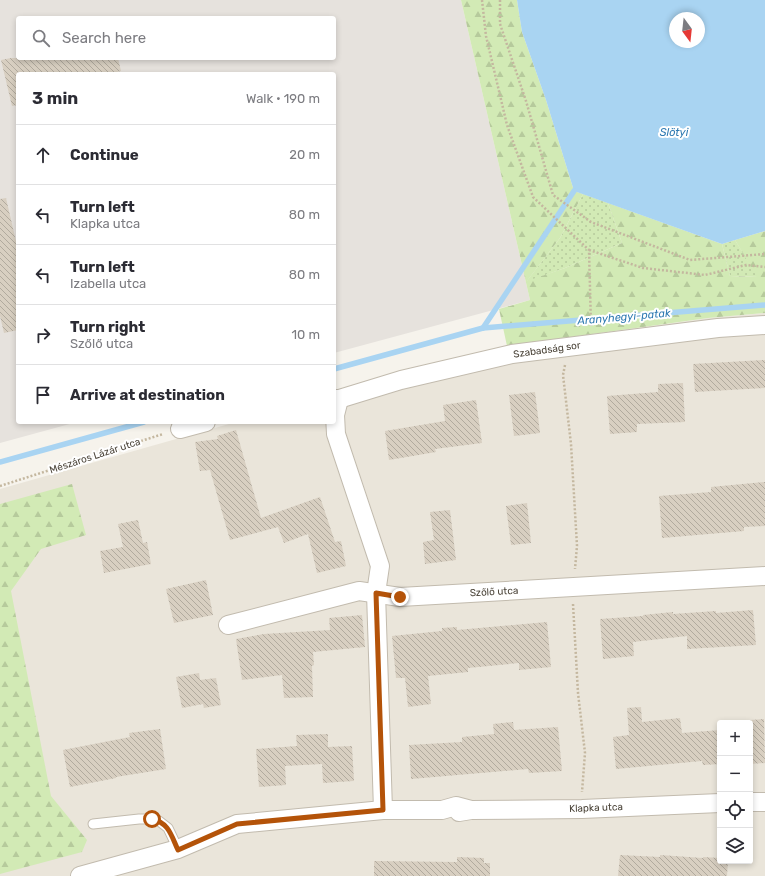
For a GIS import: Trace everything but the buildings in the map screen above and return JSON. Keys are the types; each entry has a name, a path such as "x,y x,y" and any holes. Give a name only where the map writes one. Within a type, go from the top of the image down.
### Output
{"street":[{"name":"Szabadság sor","path":"336,399 401,380 512,354 718,328 765,325"},
{"path":"335,424 336,434 380,566 376,593 383,810"},
{"name":"Szőlő utca","path":"228,625 359,590 400,597 765,576"},
{"path":"753,802 765,802"},
{"name":"Klapka utca","path":"80,876 105,873 178,850 237,824 383,810 442,810 456,813 471,810 582,809 717,803"}],"lane":[{"path":"93,824 139,819 152,819 159,821 168,828 178,850"}],"path":[{"path":"482,0 486,36 506,125 533,197 546,210 589,250 643,268 705,275 746,265 765,267"},
{"path":"500,0 500,24 526,101 553,195 591,222 690,260 765,254"},
{"path":"589,250 592,332"},
{"name":"Mészáros Lázár utca","path":"0,486 192,426"}],"shaded area":[{"path":"0,0 461,0 530,300 336,352 336,72 16,72 16,424 70,424 0,443"},
{"path":"765,313 765,876 0,876 0,489 229,424 336,424 336,394 507,346 709,318"}],"green space":[{"path":"461,0 517,0 522,32 546,100 574,191 583,194 560,238 527,281 565,268 622,243 608,203 722,244 730,276 757,277 735,240 765,231 765,313 708,318 507,346 499,309 530,300"},
{"path":"583,194 608,203 622,243 565,268 526,282 560,238"},
{"path":"735,240 758,277 730,276 722,244"},
{"path":"72,484 86,535 41,549 11,591 51,796 87,840 82,852 0,874 0,504"}],"water":[{"name":"Slötyi","path":"517,0 765,0 765,231 722,244 574,191 546,100 522,32"}],"waterway":[{"name":"Aranyhegyi-patak","path":"483,328 574,191"},
{"name":"Aranyhegyi-patak","path":"336,368 483,328 765,305"},
{"name":"Aranyhegyi-patak","path":"0,462 137,424"}],"route":[{"path":"152,819 159,821 168,828 178,850 237,824 383,810 376,593 400,597"}]}
